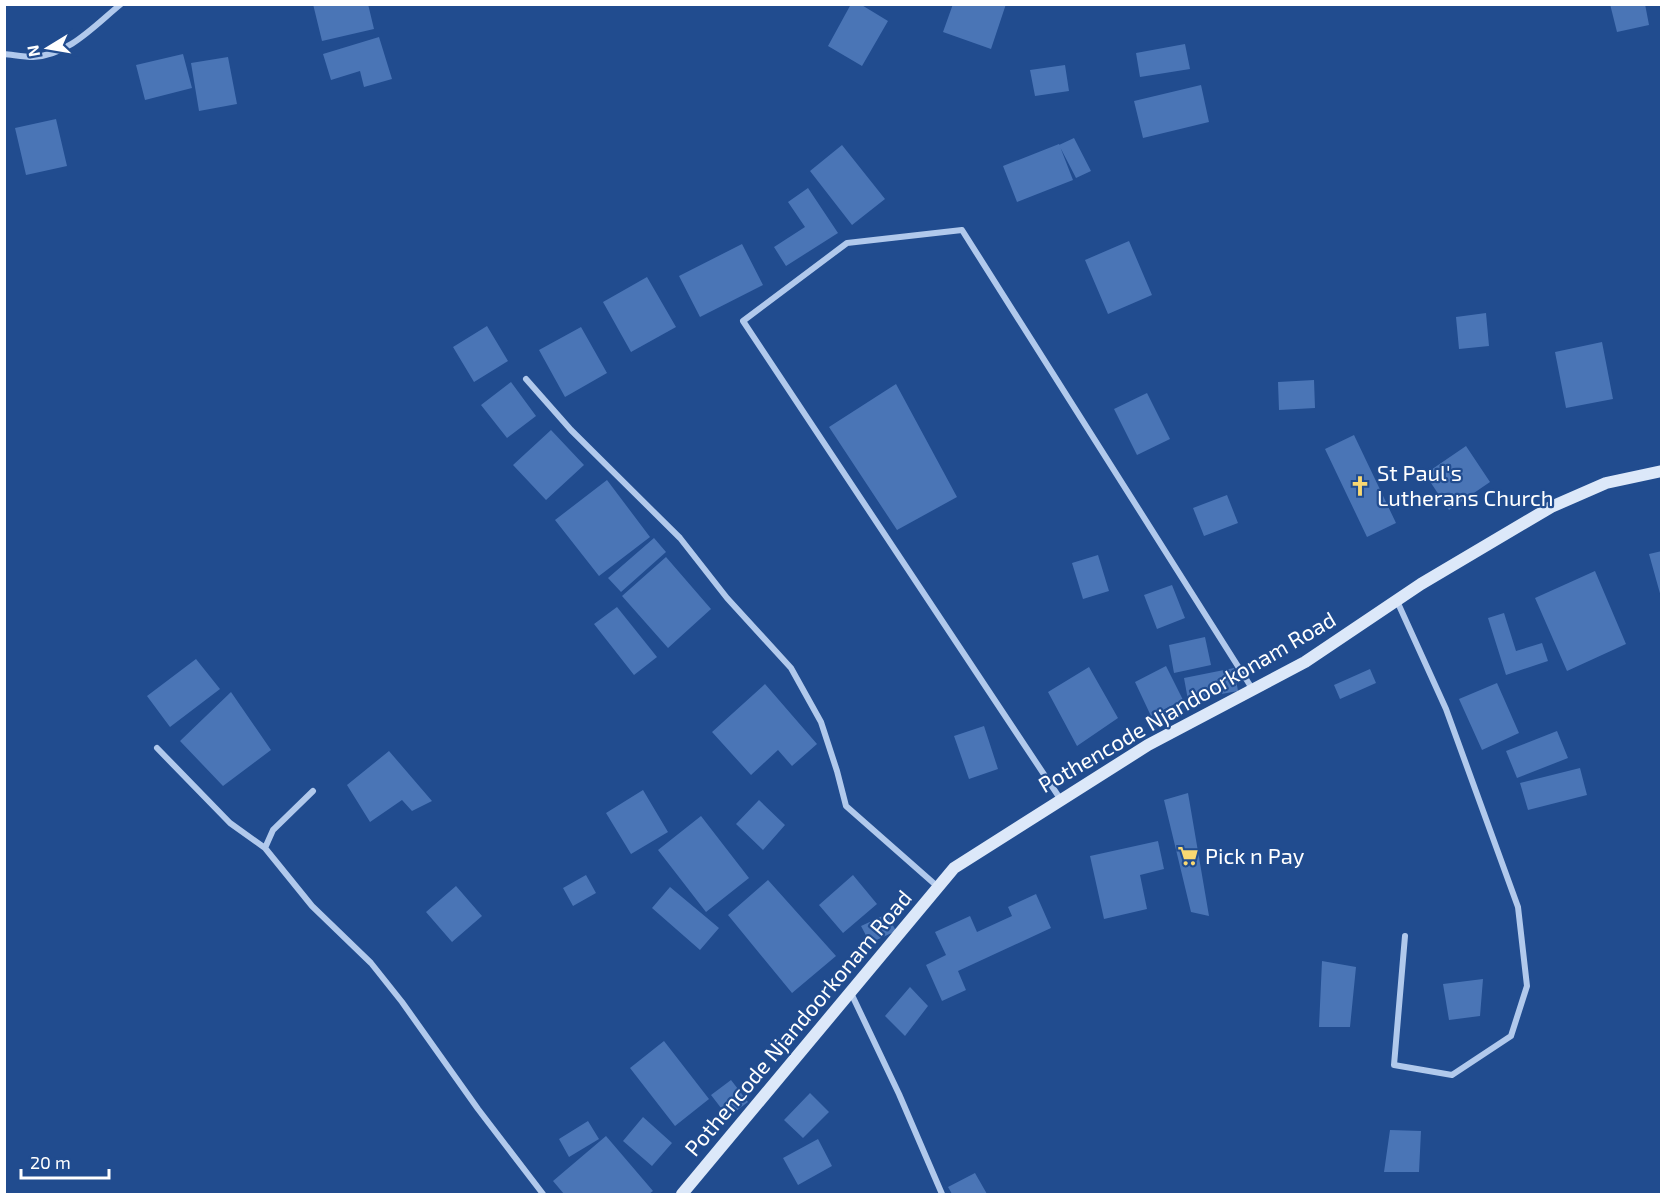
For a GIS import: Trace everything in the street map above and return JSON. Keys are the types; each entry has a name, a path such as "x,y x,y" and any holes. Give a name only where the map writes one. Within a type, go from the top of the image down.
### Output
{"main road":[{"name":"Pothencode Njandoorkonam Road","path":"682,1194 954,868 1148,745 1305,662 1397,600 1551,507 1606,483 1662,471"}],"street":[{"path":"4,54 31,57 53,54 73,44 121,4"},
{"path":"1061,800 743,321 847,243 962,230 1253,690"},
{"path":"526,379 571,430 680,538 727,598 791,668 820,722 846,806 938,887"},
{"path":"1397,600 1446,709 1518,907 1527,986 1511,1036 1452,1075 1394,1065 1405,936"},
{"path":"157,748 230,823 265,848 312,906 377,971 543,1194"},
{"path":"265,848 273,830 313,791"},
{"path":"851,993 899,1094 942,1194"}],"building":[{"path":"313,4 368,4 374,29 322,41"},
{"path":"851,4 860,4 888,21 862,66 828,46"},
{"path":"953,4 1006,4 991,49 943,32"},
{"path":"1610,4 1645,4 1649,25 1617,32"},
{"path":"379,37 392,79 364,87 360,71 331,80 323,54"},
{"path":"1185,44 1190,69 1140,77 1136,53"},
{"path":"183,54 192,88 145,100 136,65"},
{"path":"228,57 237,104 199,111 191,63"},
{"path":"1065,65 1069,91 1035,96 1030,70"},
{"path":"1201,85 1209,122 1143,138 1134,101"},
{"path":"56,119 67,166 26,175 15,128"},
{"path":"1074,138 1091,171 1076,178 1059,145"},
{"path":"1059,144 1073,180 1017,202 1003,166"},
{"path":"842,145 885,199 852,225 810,171"},
{"path":"808,188 838,233 786,266 774,247 805,227 788,202"},
{"path":"1129,241 1152,295 1108,314 1085,260"},
{"path":"742,244 763,285 700,317 679,276"},
{"path":"647,277 676,327 631,352 603,302"},
{"path":"1486,313 1489,346 1459,349 1456,317"},
{"path":"487,326 508,361 474,382 453,347"},
{"path":"581,327 607,373 565,397 539,350"},
{"path":"1602,342 1613,399 1566,408 1555,352"},
{"path":"1314,380 1315,408 1279,410 1278,382"},
{"path":"511,382 536,416 507,438 481,405"},
{"path":"896,384 957,497 897,530 829,427"},
{"path":"1147,393 1170,439 1137,455 1114,409"},
{"path":"551,430 584,465 546,500 513,465"},
{"name":"St Paul's Lutherans Church","path":"1354,435 1396,523 1367,537 1325,449"},
{"path":"1466,446 1490,482 1449,510 1425,474"},
{"path":"607,480 650,537 599,576 555,520"},
{"path":"1227,495 1238,523 1204,536 1193,508"},
{"path":"654,538 666,552 621,592 608,578"},
{"path":"1662,551 1662,597 1661,597 1649,554"},
{"path":"1098,555 1109,591 1083,599 1072,563"},
{"path":"666,557 711,609 668,648 622,596"},
{"path":"1595,571 1626,644 1567,671 1535,598"},
{"path":"1172,585 1185,618 1157,629 1144,595"},
{"path":"617,607 657,657 634,675 594,624"},
{"path":"1504,613 1516,651 1542,643 1548,661 1506,675 1488,618"},
{"path":"1205,637 1211,665 1174,673 1169,645"},
{"path":"196,659 220,689 170,727 147,696"},
{"path":"1166,666 1183,700 1151,716 1135,682"},
{"path":"1089,667 1118,718 1077,746 1048,692"},
{"path":"1234,668 1238,691 1188,700 1184,678"},
{"path":"1370,669 1376,683 1340,699 1334,685"},
{"path":"1497,683 1519,733 1482,750 1459,699"},
{"path":"765,684 817,744 792,766 778,750 751,775 712,732"},
{"path":"231,692 271,750 223,786 180,741"},
{"path":"984,726 998,769 969,779 954,736"},
{"path":"1557,731 1568,758 1517,778 1506,751"},
{"path":"389,751 432,801 412,811 402,800 370,822 347,785"},
{"path":"1580,768 1587,795 1528,810 1520,783"},
{"path":"643,790 668,832 631,854 606,813"},
{"name":"Pick n Pay","path":"1188,793 1209,916 1191,912 1164,800"},
{"path":"759,800 785,825 763,850 736,824"},
{"path":"701,816 749,878 706,912 658,850"},
{"path":"1158,841 1164,869 1140,875 1147,909 1104,919 1090,856"},
{"path":"586,875 596,893 573,906 563,888"},
{"path":"853,875 877,904 843,933 819,905"},
{"path":"768,880 836,956 792,993 728,915"},
{"path":"456,886 482,916 452,942 426,912"},
{"path":"670,887 719,928 700,950 652,908"},
{"path":"1036,894 1051,928 958,971 966,990 942,1001 926,965 946,955 935,932 970,916 977,932 1012,916 1008,907"},
{"path":"887,914 896,931 870,943 861,926"},
{"path":"1322,961 1356,967 1350,1027 1319,1027"},
{"path":"1483,979 1480,1016 1449,1020 1443,984"},
{"path":"910,987 928,1006 905,1036 885,1016"},
{"path":"664,1041 709,1099 675,1126 630,1068"},
{"path":"731,1080 748,1102 728,1117 711,1095"},
{"path":"810,1093 829,1112 803,1138 784,1120"},
{"path":"643,1117 672,1143 652,1166 623,1141"},
{"path":"588,1121 599,1139 569,1157 559,1139"},
{"path":"1390,1130 1421,1131 1419,1172 1384,1172"},
{"path":"606,1136 653,1191 649,1194 564,1194 553,1181"},
{"path":"818,1139 832,1166 798,1185 783,1158"},
{"path":"975,1173 987,1194 952,1194 948,1187"}],"place":[{"name":"St Paul's Lutherans Church","path":"1360,486"},
{"name":"Pick n Pay","path":"1188,856"}]}
